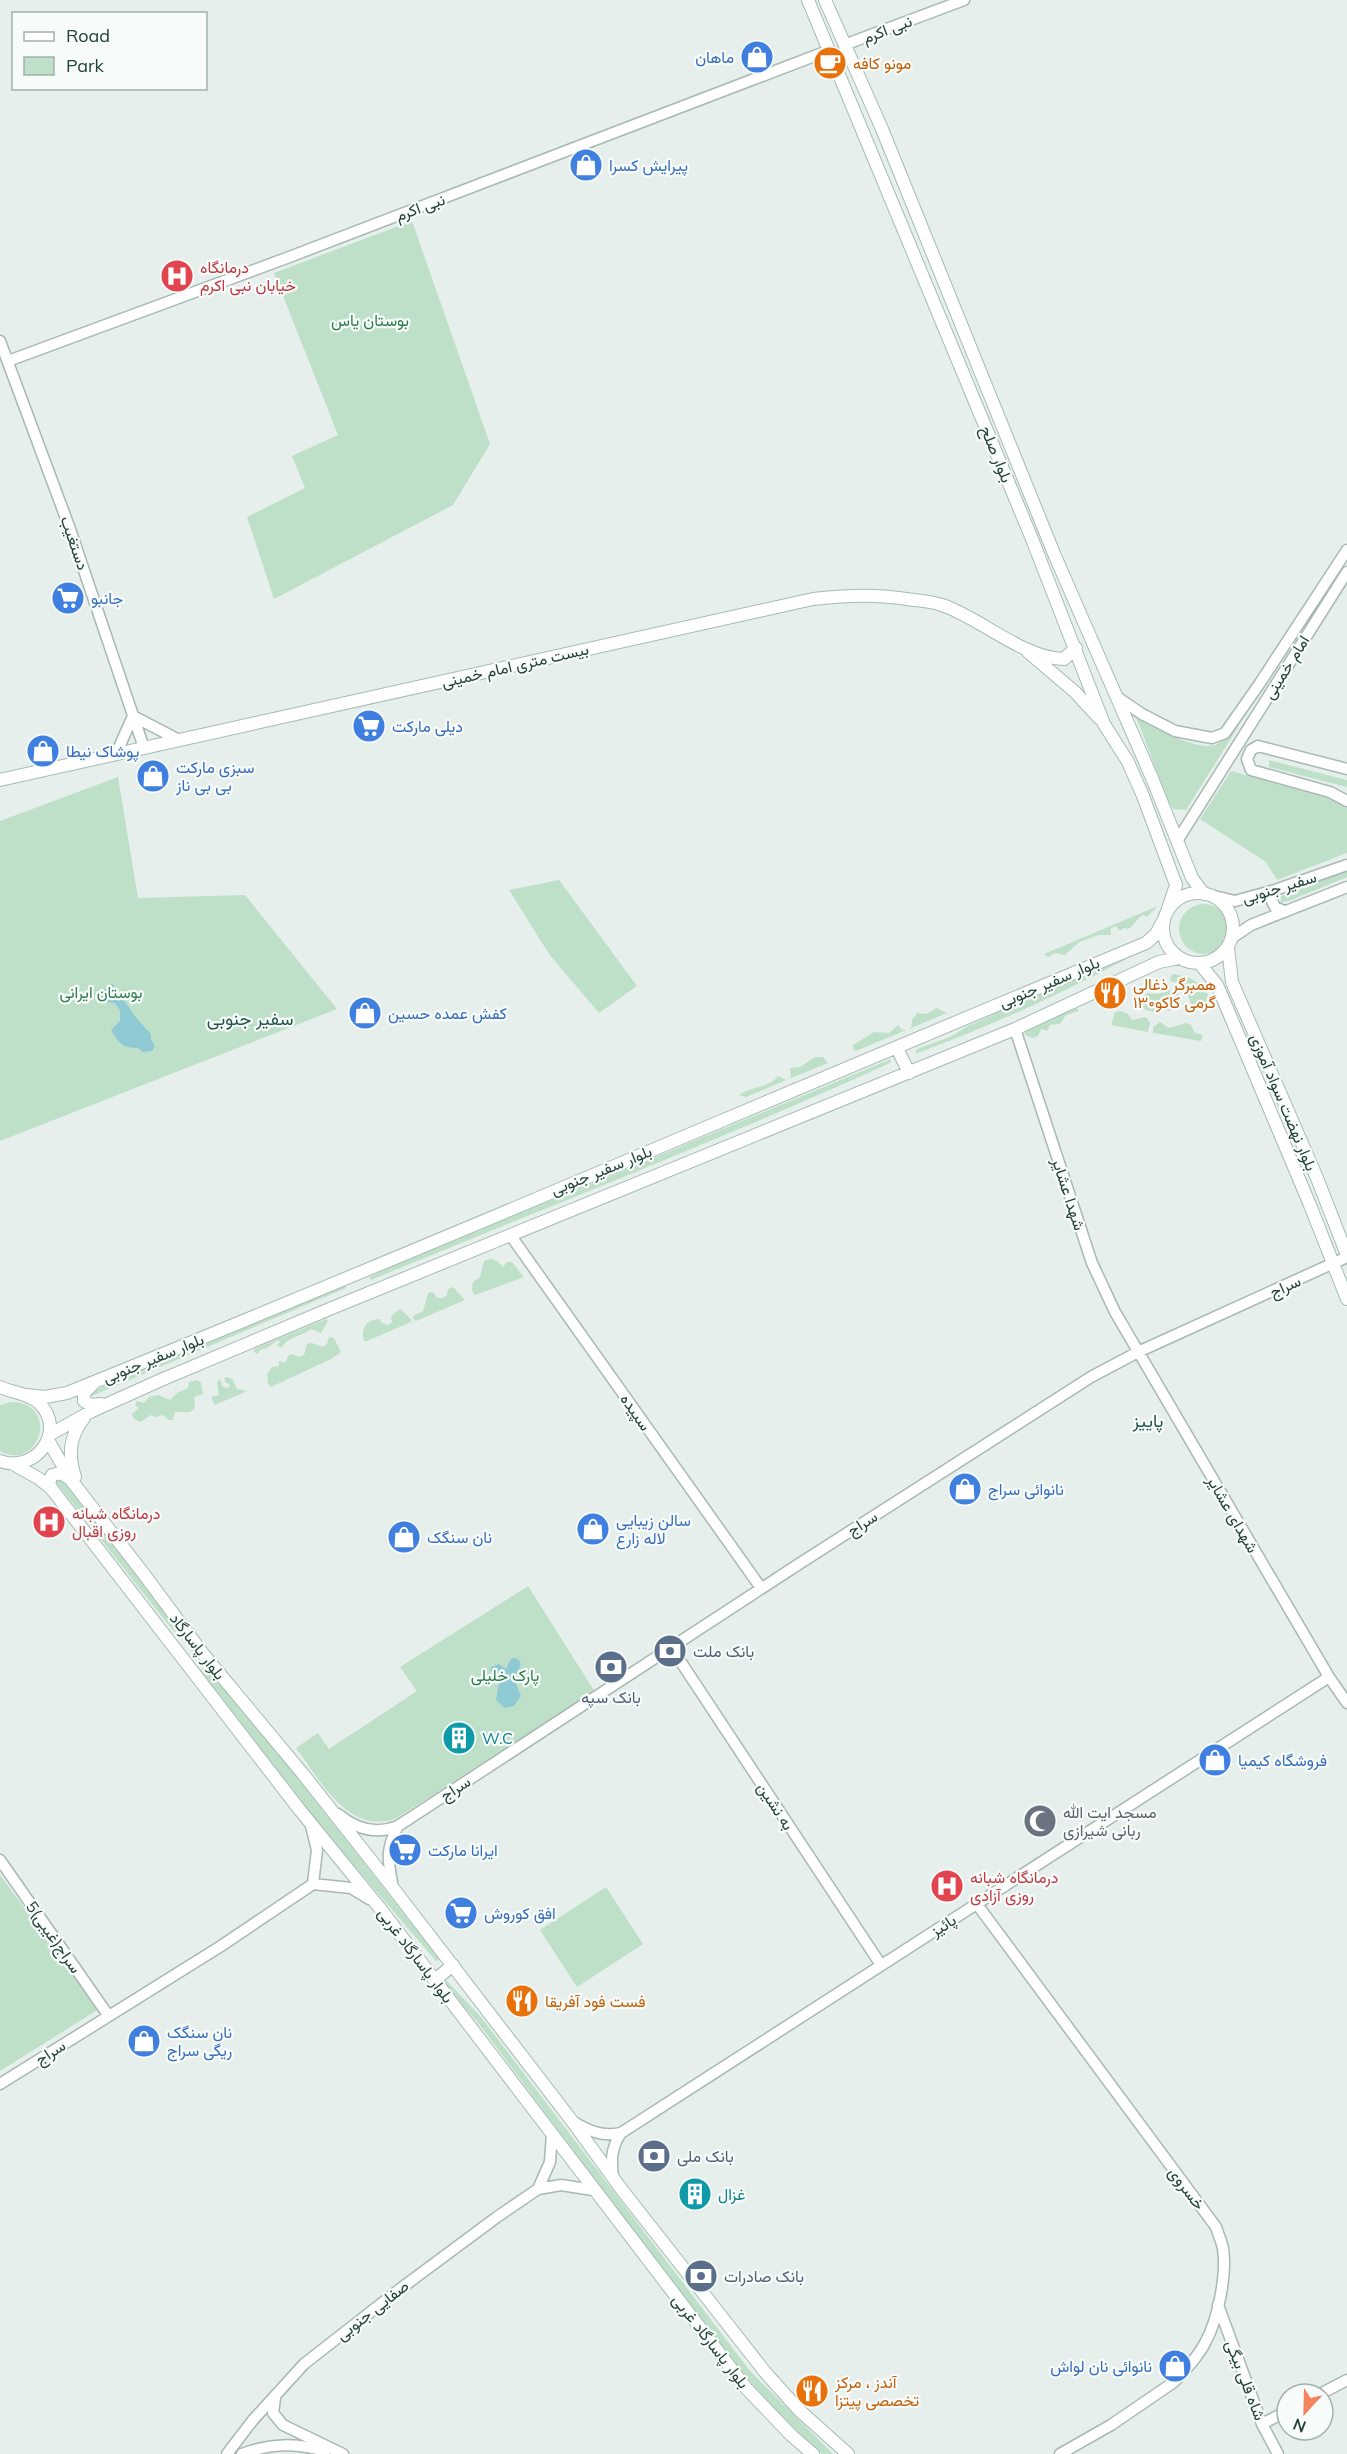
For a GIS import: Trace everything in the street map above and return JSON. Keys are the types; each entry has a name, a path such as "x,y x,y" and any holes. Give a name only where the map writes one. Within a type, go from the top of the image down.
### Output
{"main road":[{"name":"بلوار صلح","path":"808,0 1076,648 1104,724 1118,744 1136,779 1176,885 1166,914"},
{"name":"بلوار صلح","path":"825,0 882,129 1055,556 1117,697 1192,878 1207,894"},
{"path":"975,401 989,395"},
{"name":"بیست متری امام خمینی","path":"0,780 813,599 879,594 940,604 966,615 1023,647"},
{"path":"1023,647 1056,659 1064,659 1076,648"},
{"path":"1023,647 1075,692 1104,724"},
{"path":"1207,894 1226,906 1234,927 1230,943 1211,962 1200,964 1179,958 1165,941 1162,930 1166,914 1176,901 1185,895 1207,894"},
{"name":"بلوار سفیر جنوبی","path":"21,1394 56,1396 96,1382 355,1276 532,1199 1146,943 1156,934 1166,914"},
{"name":"بلوار نهضت سواد آموزی","path":"1230,943 1232,982 1317,1178 1347,1256"},
{"path":"1126,951 1133,957 1136,964 1135,972"},
{"name":"بلوار سفیر جنوبی","path":"6,1463 24,1463 34,1458 43,1450 49,1438 89,1413 114,1401 366,1295 1015,1029 1159,962 1179,958"},
{"name":"بلوار نهضت سواد آموزی","path":"1200,964 1216,984 1229,1013 1347,1299"},
{"path":"1229,1013 1236,1006 1243,1009"},
{"path":"897,1048 909,1073"},
{"path":"355,1276 366,1295"},
{"path":"96,1382 84,1393 84,1401 95,1406 114,1401"},
{"path":"0,1386 21,1394"},
{"name":"بلوار پاسارگاد","path":"21,1394 40,1404 45,1411 49,1419 49,1438 74,1485 143,1572 204,1655 358,1843"},
{"path":"74,1485 70,1447 77,1427 89,1413"},
{"name":"بلوار پاسارگاد غربی","path":"6,1463 38,1478 52,1490 309,1822 379,1907 746,2388 791,2435 813,2454"},
{"path":"52,1490 50,1483 52,1475 61,1473 74,1485"},
{"path":"190,1668 204,1655"},
{"name":"بلوار پاسارگاد غربی","path":"358,1843 765,2372 800,2410 848,2454"},
{"path":"435,1980 453,1965"}],"street":[{"name":"نبی اکرم","path":"844,45 964,0"},
{"name":"نبی اکرم","path":"8,361 284,259 830,50"},
{"name":"دستغیب","path":"0,341 70,529 144,748"},
{"name":"امام خمینی","path":"1117,697 1142,714 1175,731 1212,738 1225,733 1347,550"},
{"name":"امام خمینی","path":"1178,841 1347,572"},
{"path":"1272,664 1283,672"},
{"path":"116,754 133,716 179,740"},
{"path":"1347,769 1258,746 1251,750 1247,759 1251,770 1329,792 1347,801"},
{"name":"سفیر جنوبی","path":"1207,894 1235,901 1275,890 1345,864"},
{"name":"سفیر جنوبی","path":"1230,943 1251,925 1347,887"},
{"path":"1275,890 1271,899 1275,907 1284,911"},
{"name":"شهدا عشایر","path":"1015,1029 1092,1263 1115,1312 1138,1352"},
{"name":"سپیده","path":"511,1236 761,1588"},
{"name":"سراج","path":"398,1826 761,1588 1091,1377 1138,1352 1347,1256"},
{"name":"شهدای عشایر","path":"1138,1352 1329,1677"},
{"name":"به نشین","path":"671,1647 881,1965"},
{"path":"1329,1677 1347,1703"},
{"name":"پائیز","path":"621,2133 1329,1677"},
{"path":"324,1802 347,1821 365,1830 387,1830 398,1826"},
{"path":"309,1822 317,1850 313,1884 351,1888 379,1907"},
{"path":"393,1888 387,1858 391,1839 398,1826"},
{"name":"5سراج(غیبی)","path":"0,1860 108,2015"},
{"name":"سراج","path":"0,2084 221,1946 313,1884"},
{"name":"خسروى","path":"976,1904 1216,2227 1223,2249 1223,2268 1213,2327 1205,2343 1174,2382 1111,2425 1060,2454"},
{"path":"572,2121 598,2133 609,2135 621,2133"},
{"path":"538,2189 550,2162 552,2133"},
{"path":"613,2177 611,2156 614,2143 621,2133"},
{"path":"538,2189 561,2185 593,2190"},
{"name":"صفایی جنوبی","path":"227,2454 304,2364 399,2289 538,2189"},
{"name":"شاه قلی بیگی","path":"1218,2305 1262,2424 1278,2454"},
{"path":"278,2392 272,2407 278,2421 343,2454"},
{"path":"1262,2424 1275,2417"},
{"path":"242,2454 261,2447 279,2444 304,2446 337,2454"}],"green space":[{"name":"بوستان یاس","path":"412,221 490,444 453,505 274,599 247,517 305,488 292,456 338,435 274,273"},
{"path":"1136,717 1174,737 1207,746 1222,741 1240,724 1186,810 1173,809 1168,800"},
{"path":"1269,760 1347,780 1347,787 1269,767"},
{"path":"1231,771 1342,802 1347,806 1347,853 1277,880 1266,862 1200,819"},
{"name":"بوستان ایرانی","path":"118,777 138,898 245,895 337,1009 0,1141 0,821"},
{"path":"1347,870 1347,877 1289,901 1281,902 1281,896"},
{"path":"559,880 637,986 599,1013 549,954 509,890"},
{"path":"1204,904 1213,906 1224,915 1229,929 1227,938 1218,949 1204,954 1195,952 1184,943 1179,929 1181,920 1190,909"},
{"path":"1158,906 1147,917 1141,916 1128,929 1124,928 1120,931 1116,926 1111,928 1111,935 1099,935 1079,942 1065,955 1055,953 1048,957 1044,954"},
{"path":"1123,956 1126,959 1048,998 915,1054 917,1049 950,1037 968,1026"},
{"path":"1172,974 1185,976 1200,984 1210,999 1207,1007 1199,1010 1193,1009 1187,992 1180,983 1170,981"},
{"path":"1169,990 1179,994 1181,1003 1178,1009 1168,1011 1159,1008 1153,1012 1144,1009 1140,999 1147,993 1158,994"},
{"path":"937,1008 947,1013 911,1028 912,1020 917,1013 926,1014"},
{"path":"1077,1008 1079,1011 1066,1015 1060,1024 1050,1025 1047,1031 1041,1029 1038,1036 1033,1038 1025,1035 1024,1029"},
{"path":"1121,1011 1128,1014 1132,1020 1146,1017 1150,1023 1148,1032 1111,1025 1115,1012"},
{"path":"1160,1022 1169,1028 1186,1023 1191,1025 1195,1033 1203,1035 1201,1041 1153,1033 1153,1027"},
{"path":"898,1025 902,1030 908,1029 856,1051 853,1049 853,1045 874,1032 889,1033"},
{"path":"815,1057 823,1057 828,1063 746,1097 739,1095 769,1083 778,1076 786,1080 791,1078 790,1068 800,1067"},
{"path":"891,1059 890,1063 761,1120 371,1280 370,1277 430,1247 557,1198"},
{"path":"491,1259 503,1267 507,1262 512,1262 524,1277 475,1295 472,1290 473,1282 480,1277 484,1261"},
{"path":"345,1284 346,1288 89,1397 89,1394 129,1372"},
{"path":"453,1287 465,1300 416,1321 413,1319 413,1316 423,1311 428,1293 433,1292 437,1298 443,1298 447,1295 448,1289"},
{"path":"400,1309 411,1319 411,1322 364,1341 363,1332 368,1323 380,1319 381,1323 388,1325 392,1322 391,1316"},
{"path":"326,1319 328,1321 321,1333 311,1329 288,1341 281,1348 277,1345 280,1342 278,1340 260,1350 258,1354 254,1352 254,1349"},
{"path":"329,1337 334,1338 341,1352 271,1387 268,1384 267,1374 272,1367 279,1366 279,1361 285,1363 288,1356 292,1354 299,1357 304,1355 307,1344 312,1343 322,1347 327,1344"},
{"path":"228,1377 233,1380 237,1389 247,1391 215,1405 211,1397 219,1395 217,1382 220,1379 223,1387 229,1388 230,1384 226,1383 224,1378"},
{"path":"197,1380 201,1383 203,1394 194,1397 195,1408 190,1412 175,1412 173,1420 163,1415 155,1417 151,1415 140,1422 134,1419 132,1414 139,1408 135,1405 137,1401 144,1403 149,1397 158,1395 170,1400 177,1393 188,1388 189,1382"},
{"path":"10,1402 26,1405 36,1413 40,1423 39,1435 34,1445 25,1453 14,1455 0,1451 0,1405"},
{"path":"60,1477 189,1643 186,1644 166,1622 55,1481"},
{"name":"پارک خلیلی","path":"528,1586 595,1692 395,1819 378,1822 363,1819 349,1812 337,1802 296,1748 318,1733 329,1749 417,1691 400,1667"},
{"path":"204,1668 253,1721 440,1960 436,1961 323,1829 200,1670"},
{"path":"0,1875 99,2009 0,2071"},
{"path":"606,1887 643,1944 577,1987 540,1930"},
{"path":"446,1980 481,2017 750,2371 833,2454 822,2454 808,2441 769,2402 720,2346 479,2024 444,1983"}],"water":[{"path":"112,983 137,1019 151,1034 151,1040 155,1046 152,1051 143,1052 138,1048 125,1046 111,1030 120,1021 120,1010 115,1003 100,1001 100,990 107,989"},
{"path":"511,1659 518,1659 521,1664 514,1679 521,1696 514,1706 505,1708 496,1700 499,1683 490,1670 491,1667 499,1664 506,1669"}],"place":[{"name":"ماهان","path":"757,57"},
{"name":"مونو کافه","path":"830,63"},
{"name":"پیرایش کسرا","path":"586,165"},
{"name":"درمانگاه خیابان نبی اکرم","path":"177,276"},
{"name":"جانبو","path":"68,598"},
{"name":"دیلی مارکت","path":"369,726"},
{"name":"پوشاک نیطا","path":"43,751"},
{"name":"سبزی مارکت بی بی ناز","path":"153,776"},
{"name":"همبرگر ذغالی ۱۳۰گرمی کاکو","path":"1110,993"},
{"name":"کفش عمده حسین","path":"365,1013"},
{"name":"نانوائی سراج","path":"965,1489"},
{"name":"درمانگاه شبانه روزی اقبال","path":"49,1522"},
{"name":"سالن زیبایی لاله زارع","path":"593,1529"},
{"name":"نان سنگک","path":"404,1537"},
{"name":"بانک ملت","path":"670,1651"},
{"name":"بانک سپه","path":"611,1667"},
{"name":"W.C","path":"459,1738"},
{"name":"فروشگاه کیمیا","path":"1215,1760"},
{"name":"مسجد ایت الله ربانی شیرازی","path":"1040,1821"},
{"name":"ایرانا مارکت","path":"405,1850"},
{"name":"درمانگاه شبانه روزی آزادی","path":"947,1886"},
{"name":"افق کوروش","path":"461,1913"},
{"name":"فست فود آفریقا","path":"522,2001"},
{"name":"نان سنگک ریگی سراج","path":"144,2041"},
{"name":"بانک ملی","path":"654,2156"},
{"name":"غزال","path":"695,2194"},
{"name":"بانک صادرات","path":"701,2276"},
{"name":"نانوائی نان لواش","path":"1175,2366"},
{"name":"آندز ، مرکز تخصصی پیتزا","path":"812,2391"}],"district":[{"name":"سفیر جنوبی","path":"250,1018"},
{"name":"پاییز","path":"1148,1420"}]}
